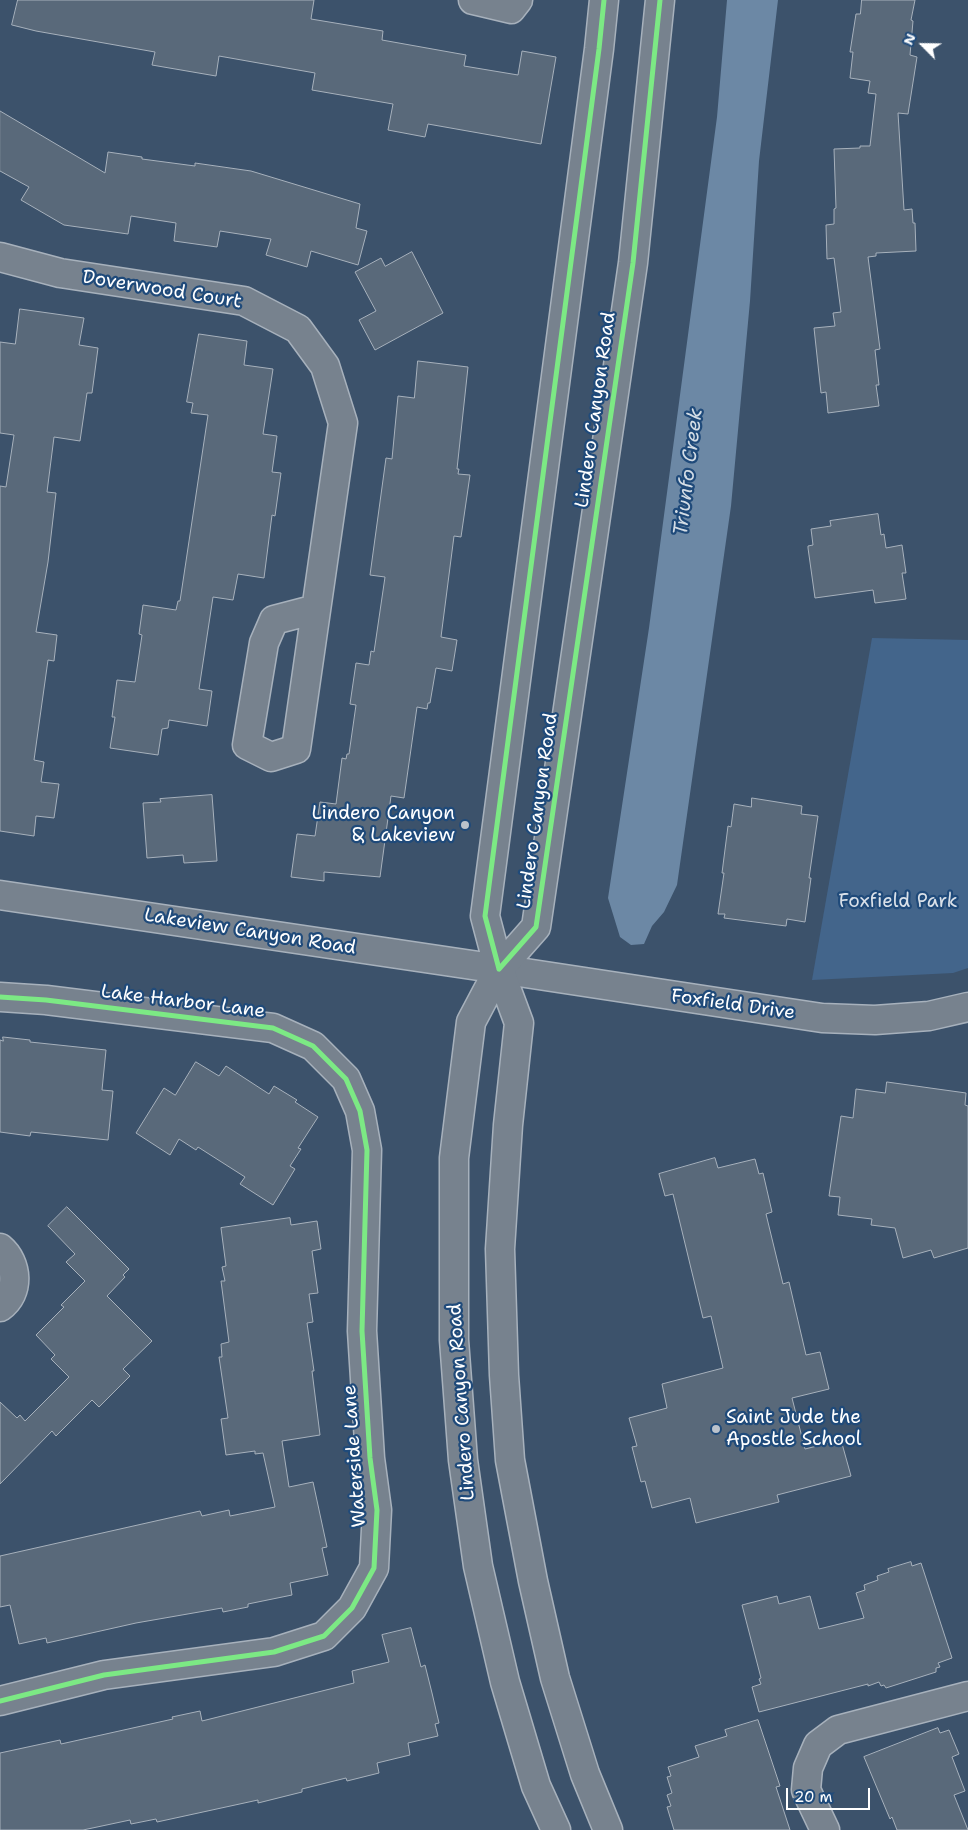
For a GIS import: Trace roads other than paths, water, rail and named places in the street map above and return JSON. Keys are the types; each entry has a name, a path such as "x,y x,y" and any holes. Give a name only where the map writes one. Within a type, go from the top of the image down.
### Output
{"street":[{"path":"474,0 511,9 518,0"},
{"name":"Lindero Canyon Road","path":"604,0 485,916 499,969 519,1023 508,1125 500,1249 504,1375 510,1460 533,1581 555,1678 585,1774 608,1830"},
{"name":"Lindero Canyon Road","path":"556,1830 536,1786 508,1692 478,1566 463,1460 454,1340 454,1158 471,1022 499,969 536,928 633,264 660,0"},
{"name":"Doverwood Court","path":"0,257 60,273 244,301 298,329 325,366 343,423 296,749 271,757 247,745 264,644 274,620 316,609"},
{"name":"Lakeview Canyon Road","path":"0,895 499,969"},
{"name":"Foxfield Drive","path":"499,969 822,1018 875,1020 929,1016 968,1007"},
{"name":"Lake Harbor Lane","path":"0,997 46,1000 272,1028 313,1046 346,1079"},
{"name":"Waterside Lane","path":"0,1701 104,1675 274,1652 324,1636 352,1608 374,1568 377,1510 370,1458 362,1331 367,1150 360,1111 346,1079"},
{"path":"0,1248 10,1259 14,1270 11,1294 0,1307"},
{"path":"825,1830 806,1790 808,1768 818,1745 838,1730 968,1696"}],"water":[{"name":"Triunfo Creek","path":"727,0 778,0 759,161 750,301 731,506 677,885 664,912 652,926 644,944 631,945 620,937 608,898 649,628 717,117"}],"place":[{"name":"Lindero Canyon & Lakeview","path":"465,825"},
{"name":"Saint Jude the Apostle School","path":"716,1429"}],"park label":[{"name":"Foxfield Park","path":"898,902"}]}
